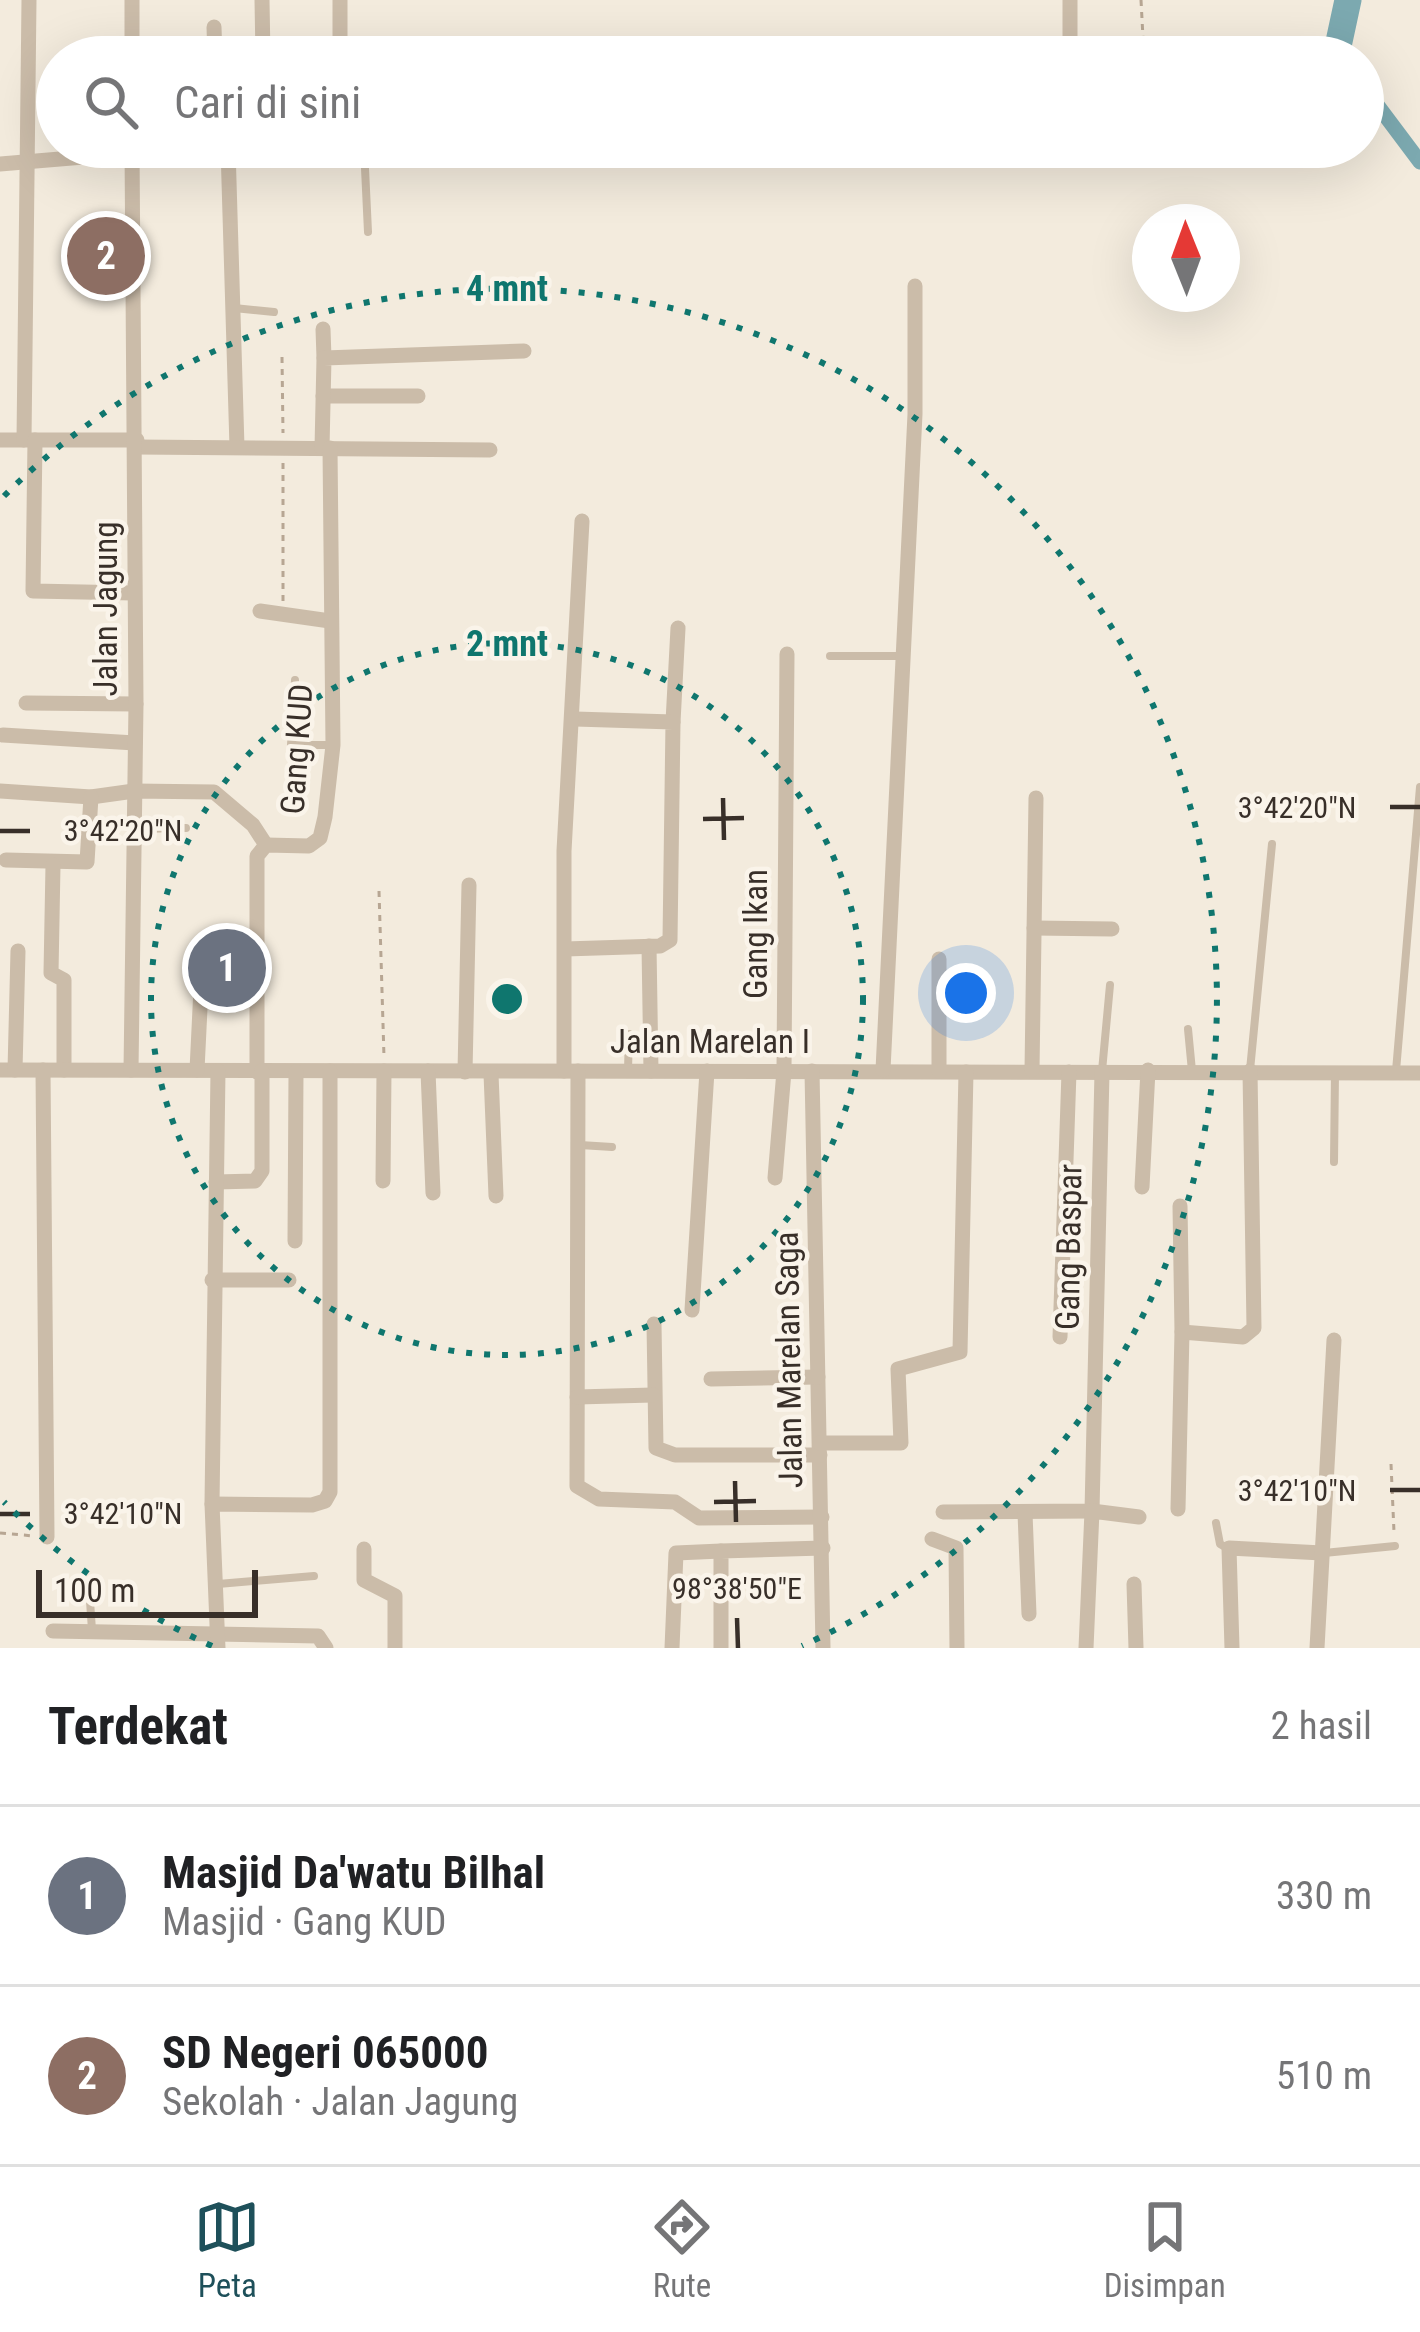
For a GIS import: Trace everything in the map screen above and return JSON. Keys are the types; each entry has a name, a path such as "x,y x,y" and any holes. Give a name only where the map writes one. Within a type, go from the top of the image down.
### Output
{"street":[{"path":"29,0 33,591 133,593"},
{"path":"132,0 132,36"},
{"path":"262,0 263,36"},
{"path":"340,0 340,36"},
{"path":"1070,0 1070,36"},
{"path":"214,27 214,36"},
{"path":"0,164 36,161"},
{"name":"Jalan Jagung","path":"129,168 128,325 136,444 131,1070"},
{"path":"230,168 237,447"},
{"path":"884,1070 915,286"},
{"name":"Gang KUD","path":"216,1182 254,1181 262,1171 253,920 257,856 266,845 309,846 320,838 333,745 323,329"},
{"path":"324,358 524,351"},
{"path":"323,397 418,396"},
{"path":"0,440 490,450"},
{"path":"582,521 575,719 564,851 571,1071 580,1145 575,1475 581,1493 675,1502 699,1518 822,1517"},
{"path":"260,610 331,621"},
{"path":"565,949 649,946 670,940 678,628"},
{"name":"Gang Ikan","path":"776,1178 784,1070 787,654"},
{"path":"26,703 136,704"},
{"path":"575,719 673,722"},
{"path":"3,734 135,743"},
{"path":"0,791 91,797 134,790 219,794 266,845"},
{"path":"6,860 82,865 90,859 91,797"},
{"path":"1032,1070 1036,798"},
{"path":"53,865 50,974 64,980 64,1070"},
{"path":"465,1072 469,885"},
{"path":"1034,928 1112,929"},
{"path":"649,946 651,1071"},
{"path":"8,1070 18,951"},
{"path":"939,959 939,1071"},
{"path":"197,1070 201,988"},
{"name":"Jalan Marelan I","path":"8,1070 1420,1073"},
{"path":"43,1070 46,1537"},
{"name":"Jalan Marelan Saga","path":"812,1070 824,1648"},
{"path":"1142,1187 1148,1070"},
{"path":"218,1071 212,1504 219,1641"},
{"path":"212,1504 312,1505 325,1501 330,1492 330,1071"},
{"path":"383,1181 385,1071"},
{"path":"428,1071 433,1193"},
{"path":"692,1310 706,1071"},
{"path":"1182,1332 1243,1337 1254,1328 1250,1071"},
{"path":"295,1240 296,1072"},
{"path":"654,1324 653,1444 663,1452 901,1442 898,1369 960,1352 967,1072"},
{"path":"1060,1337 1069,1072"},
{"name":"Gang Baspar","path":"1086,1648 1102,1072"},
{"path":"491,1074 496,1196"},
{"path":"1178,1509 1180,1206"},
{"path":"212,1280 289,1280"},
{"path":"1317,1648 1334,1340"},
{"path":"711,1379 818,1377"},
{"path":"577,1397 653,1395"},
{"path":"943,1512 1092,1511 1138,1517"},
{"path":"1024,1513 1029,1614"},
{"path":"932,1539 956,1548 957,1648"},
{"path":"672,1648 676,1553 823,1548"},
{"path":"1232,1648 1229,1548 1322,1553"},
{"path":"364,1549 364,1580 395,1596 394,1648"},
{"path":"721,1551 721,1648"},
{"path":"1134,1584 1136,1648"},
{"path":"53,1631 219,1641 318,1636 326,1648"}],"lane":[{"path":"365,168 368,232"},
{"path":"233,308 274,311"},
{"path":"830,656 902,656"},
{"path":"296,680 291,745 333,745"},
{"path":"1396,1072 1420,788"},
{"path":"133,829 186,828"},
{"path":"1250,1071 1271,844"},
{"name":"Gang Baspar","path":"1102,1072 1110,985"},
{"path":"1188,1029 1192,1071"},
{"path":"628,1071 629,1034"},
{"path":"1334,1162 1335,1072"},
{"path":"580,1145 612,1147"},
{"path":"1216,1523 1220,1544 1229,1548"},
{"path":"1322,1553 1395,1546"},
{"path":"218,1584 314,1576"},
{"path":"90,1601 92,1631"}],"path":[{"path":"1141,0 1143,36"},
{"path":"282,357 283,610"},
{"path":"380,892 385,1071"},
{"path":"1391,1464 1395,1546"},
{"path":"0,1533 46,1537"}],"waterway":[{"path":"1340,36 1348,0"},
{"path":"1384,114 1420,162"}],"place":[{"name":"SD Negeri 065000","path":"106,256"},
{"name":"Masjid Da'watu Bilhal","path":"227,968"}]}
